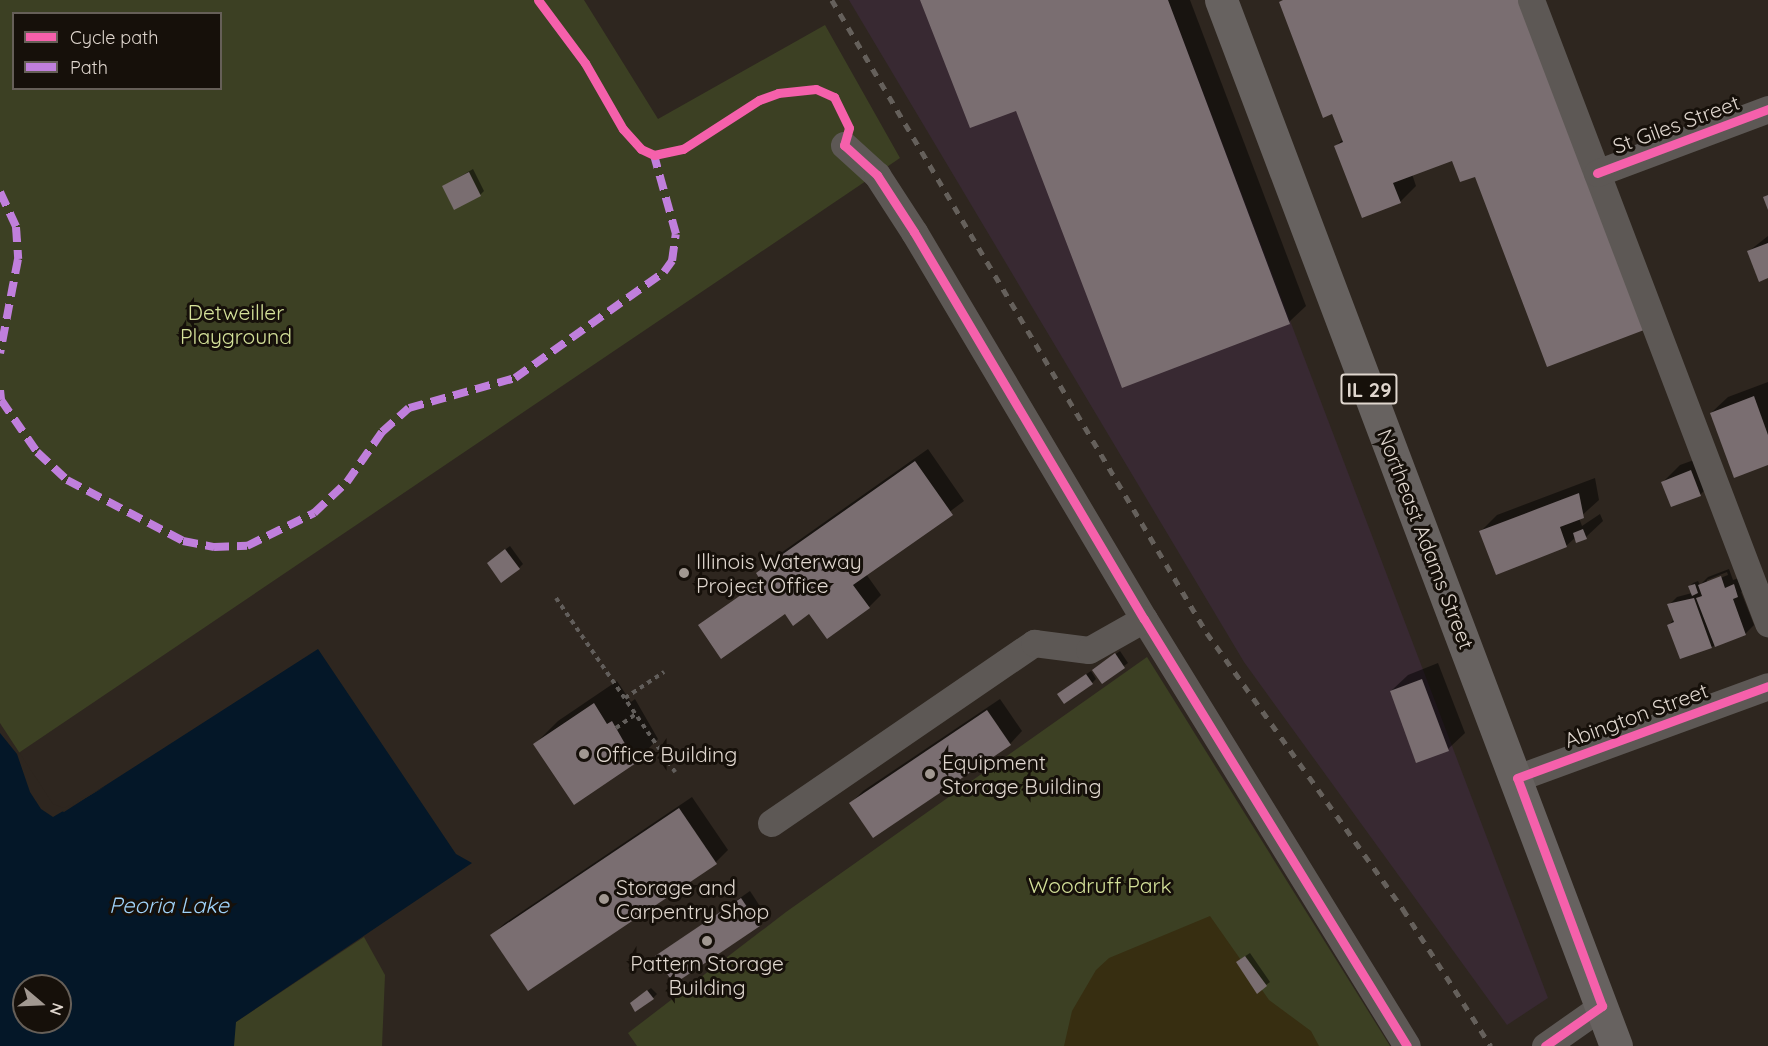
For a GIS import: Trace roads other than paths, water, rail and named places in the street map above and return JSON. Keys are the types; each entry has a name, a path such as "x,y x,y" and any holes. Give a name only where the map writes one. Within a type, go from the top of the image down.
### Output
{"main road":[{"name":"Northeast Adams Street","path":"1221,0 1616,1046"}],"street":[{"path":"1530,0 1768,623"},
{"name":"St Giles Street","path":"1597,173 1768,109"},
{"path":"844,145 877,176 914,232 1144,619 1407,1046"},
{"path":"771,823 1034,643 1089,650 1144,619"},
{"name":"Abington Street","path":"1516,778 1768,686"},
{"path":"1545,1046 1602,1006"}],"water":[{"name":"Peoria Lake","path":"318,649 456,854 472,863 236,1022 234,1046 0,1046 0,726 51,806 64,812"}],"railway":[{"path":"832,0 1207,633 1403,909 1491,1046"}],"place":[{"name":"Illinois Waterway Project Office","path":"684,573"},
{"name":"Office Building","path":"584,754"},
{"name":"Equipment Storage Building","path":"930,774"},
{"name":"Storage and Carpentry Shop","path":"604,899"},
{"name":"Pattern Storage Building","path":"707,941"}],"park label":[{"name":"Detweiller Playground","path":"236,324"},
{"name":"Woodruff Park","path":"1100,885"}]}
